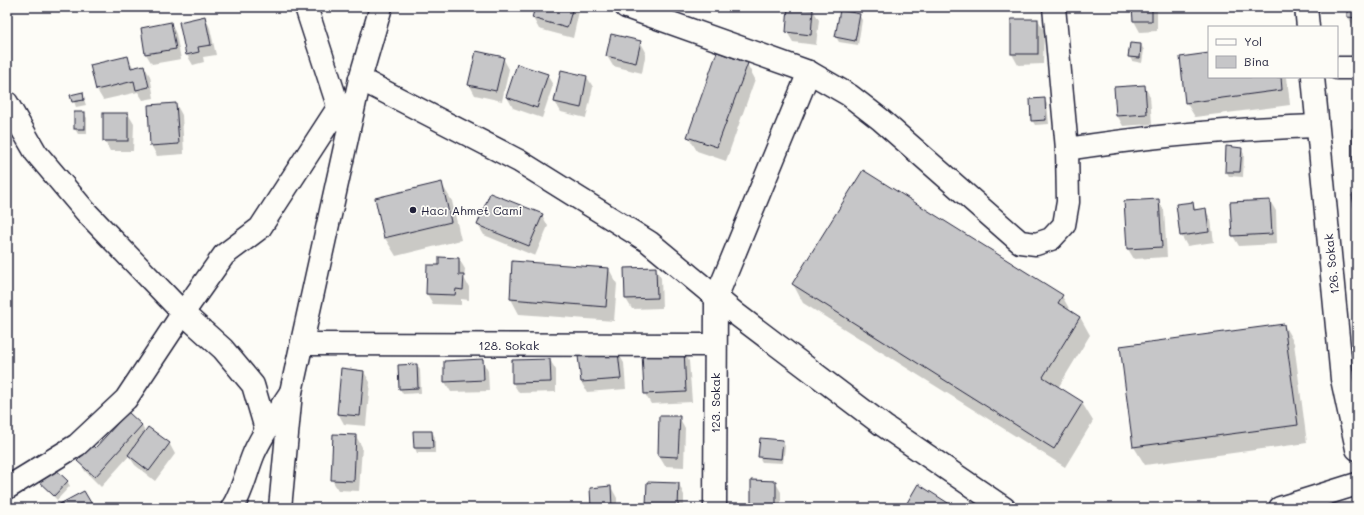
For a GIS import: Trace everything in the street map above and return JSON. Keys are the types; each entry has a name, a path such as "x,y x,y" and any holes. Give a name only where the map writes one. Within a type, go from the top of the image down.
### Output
{"street":[{"path":"306,7 347,135"},
{"path":"280,508 291,392 360,79 381,7"},
{"path":"626,7 809,72 849,95 880,120 1020,242 1036,244 1051,239 1064,225 1068,202 1067,150 1054,7"},
{"path":"1306,7 1308,26"},
{"path":"1338,68 1357,68"},
{"path":"716,298 809,72"},
{"name":"126. Sokak","path":"1313,78 1342,379 1357,449"},
{"path":"360,79 525,165 649,242 716,298 884,426 1004,508"},
{"path":"7,103 36,153 86,212 183,313 223,349 253,385 266,430"},
{"path":"7,488 77,445 126,399 183,313 224,255 260,228 338,108"},
{"path":"1067,150 1106,143 1263,128 1317,126"},
{"name":"123. Sokak","path":"715,508 716,298"},
{"name":"128. Sokak","path":"302,344 715,345"},
{"path":"232,508 240,497 254,454 266,430 291,392"},
{"path":"1280,508 1357,484"}],"building":[{"path":"535,7 573,7 567,28 532,18"},
{"path":"788,7 813,9 811,35 786,32"},
{"path":"1132,7 1152,7 1152,21 1133,21"},
{"path":"1347,7 1357,7 1357,18 1347,17"},
{"path":"840,10 860,14 855,41 835,37"},
{"path":"205,16 211,45 198,47 199,52 186,55 179,22"},
{"path":"1011,19 1038,19 1038,54 1011,54"},
{"path":"171,22 176,49 145,54 141,28"},
{"path":"611,34 641,41 636,63 606,56"},
{"path":"1130,43 1141,44 1140,58 1128,57"},
{"path":"476,51 504,57 496,91 468,85"},
{"path":"717,52 748,63 717,147 687,137"},
{"path":"1208,53 1208,78 1281,78 1282,90 1185,103 1180,57"},
{"path":"128,56 131,68 144,65 149,87 136,90 134,81 96,90 90,65"},
{"path":"517,64 548,74 537,108 506,97"},
{"path":"561,70 587,76 581,108 554,102"},
{"path":"1357,84 1357,115 1355,115"},
{"path":"1145,85 1147,114 1116,116 1114,87"},
{"path":"83,92 84,100 72,102 70,95"},
{"path":"1045,98 1046,120 1031,121 1030,99"},
{"path":"176,103 179,144 150,146 148,105"},
{"path":"74,112 85,112 85,129 74,129"},
{"path":"103,113 128,113 128,141 103,141"},
{"path":"1352,129 1357,129 1357,160 1352,160"},
{"path":"1226,146 1242,148 1240,172 1225,172"},
{"path":"863,170 1063,295 1058,303 1080,317 1043,377 1083,402 1054,449 792,284"},
{"name":"Hacı Ahmet Cami","path":"442,182 451,222 384,238 375,198"},
{"path":"490,193 543,214 529,246 477,225"},
{"path":"1357,194 1357,217 1356,217 1352,195"},
{"path":"1159,199 1162,247 1127,249 1124,201"},
{"path":"1270,200 1272,234 1232,236 1230,202"},
{"path":"1193,202 1194,210 1206,208 1209,232 1180,236 1176,204"},
{"path":"439,257 459,258 459,275 464,275 463,290 456,289 455,295 426,294 427,265 439,265"},
{"path":"512,261 609,268 606,307 510,299"},
{"path":"656,267 657,298 625,299 624,268"},
{"path":"1284,324 1298,425 1133,447 1120,346"},
{"path":"684,349 686,392 644,394 642,352"},
{"path":"618,352 621,379 581,382 578,356"},
{"path":"483,359 484,380 444,382 444,361"},
{"path":"550,359 551,382 512,383 512,360"},
{"path":"417,364 418,388 399,389 398,365"},
{"path":"341,368 364,371 360,416 337,414"},
{"path":"128,412 142,425 95,477 77,461 92,445 95,448"},
{"path":"659,416 680,416 678,457 658,456"},
{"path":"148,427 170,443 149,471 128,455"},
{"path":"413,431 432,431 433,448 414,448"},
{"path":"333,434 356,435 354,481 331,480"},
{"path":"760,438 783,440 781,459 758,457"},
{"path":"51,465 68,481 54,496 37,480"},
{"path":"751,480 776,481 776,508 751,508"},
{"path":"647,482 679,483 678,506 646,505"},
{"path":"918,484 956,508 904,508"},
{"path":"611,486 612,508 591,508 590,488"},
{"path":"84,491 94,508 57,508 56,506"}],"place":[{"name":"Hacı Ahmet Cami","path":"413,210"}]}
